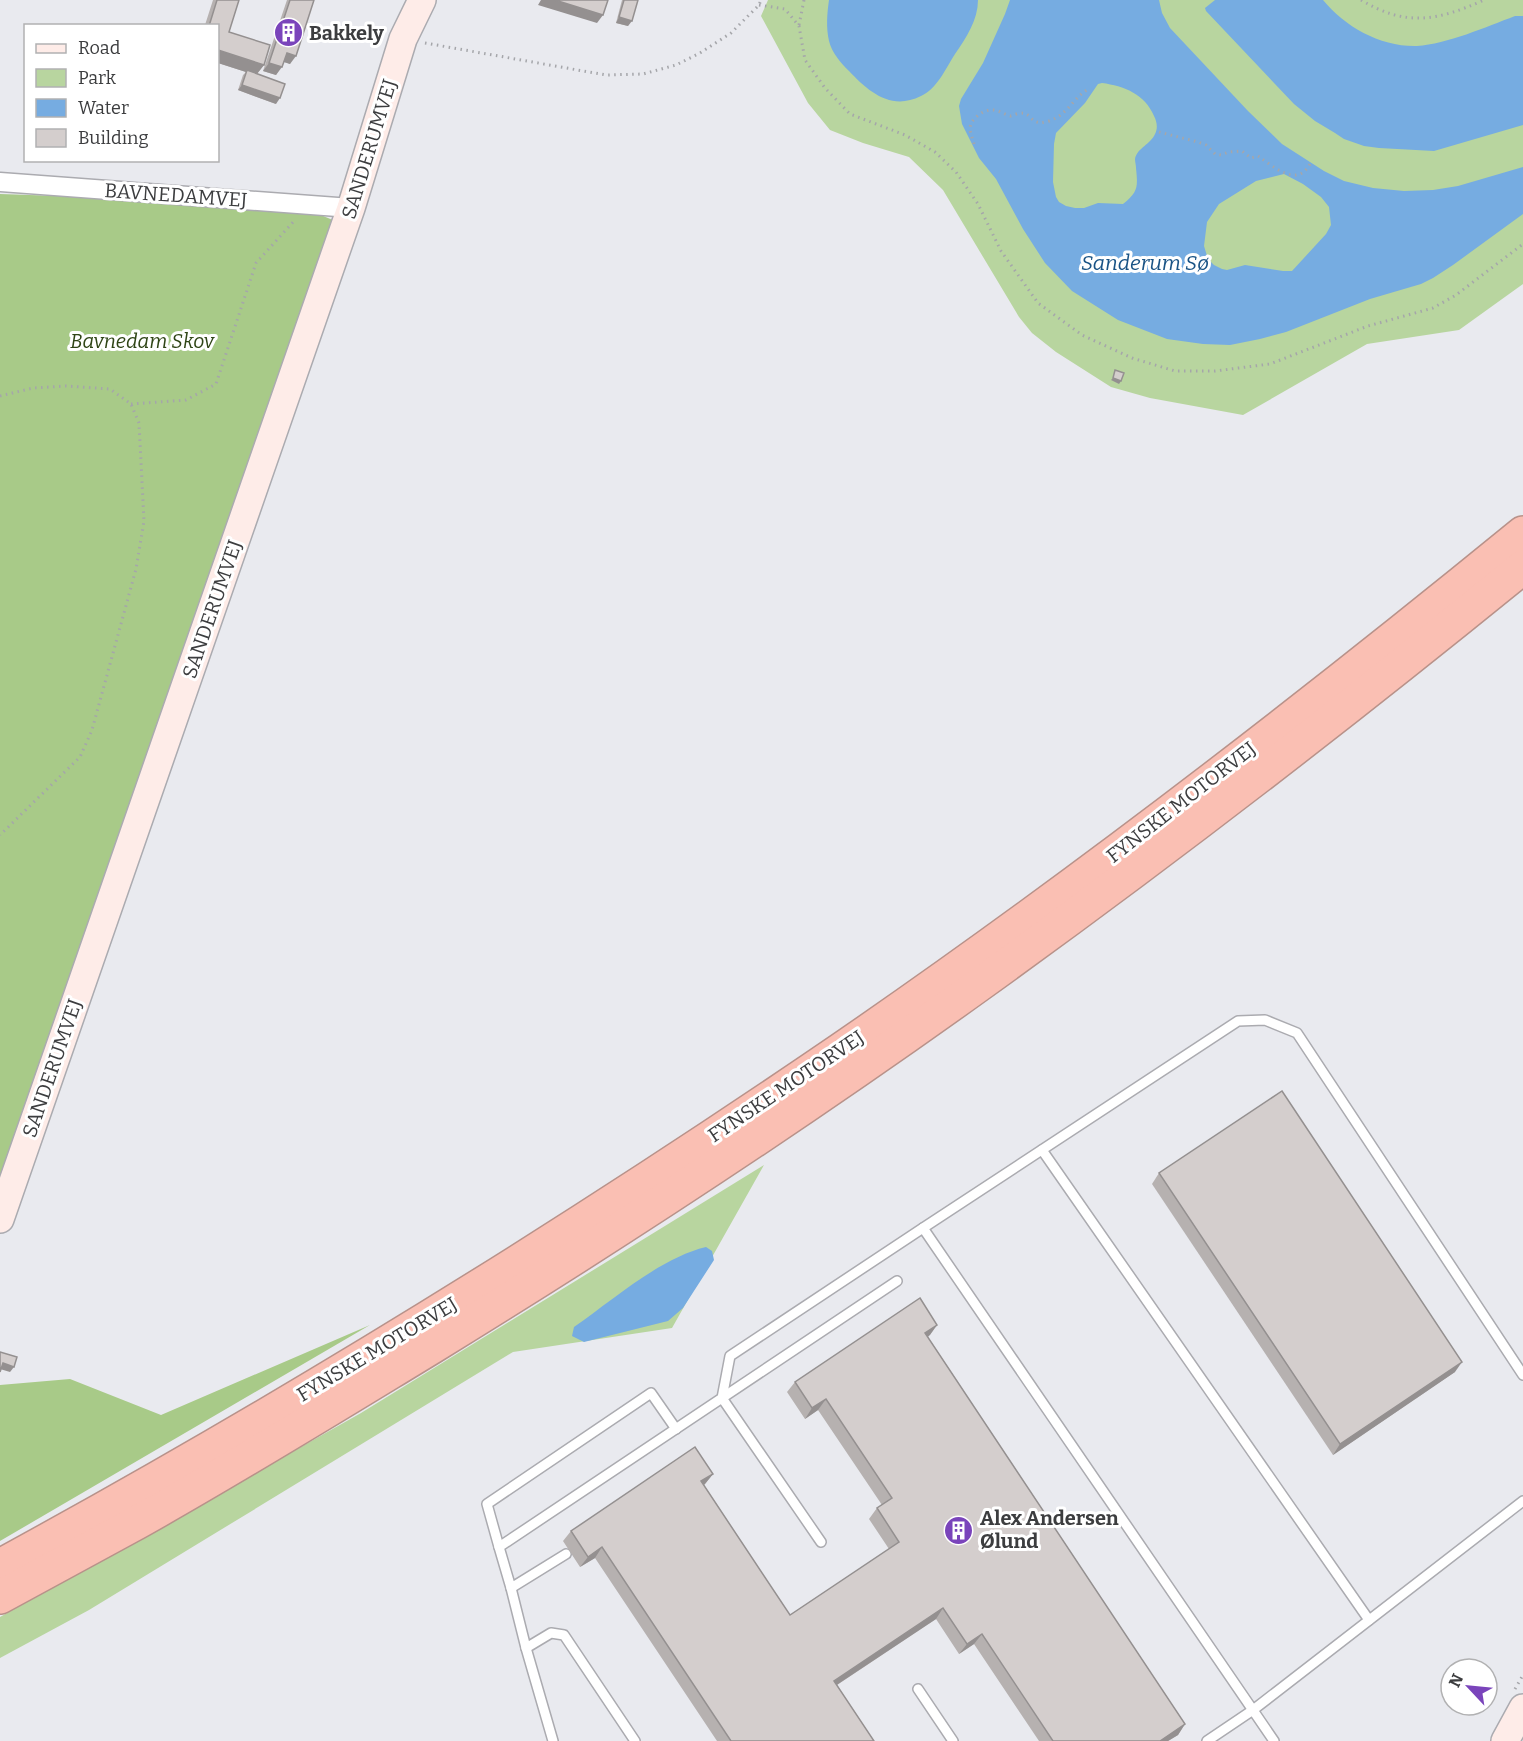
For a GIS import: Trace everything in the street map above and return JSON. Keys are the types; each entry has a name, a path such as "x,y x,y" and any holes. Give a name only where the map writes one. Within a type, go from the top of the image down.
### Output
{"highway":[{"name":"FYNSKE MOTORVEJ","path":"0,1566 129,1496 327,1381 519,1262 816,1067 1110,857 1385,645 1523,533"},
{"name":"FYNSKE MOTORVEJ","path":"0,1597 141,1520 350,1397 533,1285 764,1134 978,986 1126,878 1401,666 1523,567"}],"street":[{"name":"SANDERUMVEJ","path":"0,1219 351,208 403,39 422,0"},
{"name":"BAVNEDAMVEJ","path":"0,182 351,208"},
{"path":"1505,1741 1523,1708"}],"lane":[{"path":"821,1542 722,1398 730,1356 1238,1021 1265,1020 1297,1033 1523,1375"},
{"path":"1042,1150 1369,1620"},
{"path":"923,1228 1274,1741"},
{"path":"499,1547 897,1281"},
{"path":"553,1741 486,1504 651,1393 676,1429"},
{"path":"1207,1741 1253,1710 1523,1502"},
{"path":"511,1588 566,1554"},
{"path":"526,1648 551,1633 564,1635 635,1741"},
{"path":"918,1689 953,1741"}],"path":[{"path":"403,39 606,75 643,74 676,65 700,53 731,33 759,5 761,0"},
{"path":"804,0 799,26 805,60 825,88 850,114 905,135 935,152 956,172 978,204 1001,250 1038,303 1082,334 1132,358 1175,371 1215,371 1270,364 1368,326 1433,308 1456,295 1523,244"},
{"path":"1361,0 1380,10 1412,19 1441,15 1484,0"},
{"path":"759,5 785,9 799,26"},
{"path":"974,144 970,131 971,124 986,111 991,109 1011,116 1025,112 1033,121 1041,123 1051,121 1063,114 1084,91 1089,89"},
{"path":"1159,132 1198,142 1221,156 1229,152 1242,152 1251,158 1258,156 1282,172 1294,176 1307,170 1310,164"},
{"path":"131,404 186,400 216,384 256,263 309,205"},
{"path":"0,396 33,388 66,386 110,389 131,404 139,423 144,521 136,569 92,730 80,757 0,836"}],"green space":[{"path":"768,0 1523,0 1523,284 1459,330 1367,344 1243,415 1150,398 1111,387 1056,352 1032,333 1019,317 943,190 909,157 830,130 808,103 761,16"},
{"name":"Bavnedam Skov","path":"0,194 295,204 335,221 0,1178"},
{"path":"764,1165 672,1328 513,1352 89,1610 0,1658 0,1617 361,1413"},
{"path":"370,1325 0,1541 0,1385 70,1379 161,1415"}],"water":[{"path":"829,0 978,0 971,28 945,72 927,93 910,100 900,101 881,97 864,86 837,58 828,36"},
{"name":"Sanderum Sø","path":"1010,0 1159,0 1162,13 1170,28 1248,111 1282,144 1324,171 1344,181 1373,188 1404,191 1458,186 1523,167 1523,214 1453,265 1421,284 1370,299 1286,332 1230,345 1167,339 1118,320 1072,291 1045,263 1023,229 996,179 979,158 962,124 959,106 961,99 983,63","holes":["1102,83 1133,92 1145,102 1154,116 1157,125 1156,132 1136,155 1136,189 1123,204 1098,203 1084,208 1066,206 1056,197 1053,182 1056,133 1085,103 1098,84","1284,174 1321,197 1329,207 1331,225 1326,234 1292,271 1245,265 1227,270 1214,265 1208,259 1204,246 1207,222 1219,204 1256,181"]},
{"path":"1215,0 1323,0 1342,19 1365,34 1390,43 1417,46 1441,42 1515,16 1523,16 1523,125 1434,151 1364,146 1344,139 1315,121 1294,104 1206,11 1205,8"},
{"path":"706,1247 712,1251 714,1260 683,1308 668,1321 584,1342 572,1336 574,1327 637,1281 671,1260"}],"building":[{"path":"217,0 239,0 229,32 270,45 264,65 219,50 219,24 210,24"},
{"name":"Bakkely","path":"290,0 314,0 296,56 287,53 282,67 269,63"},
{"path":"555,0 608,0 603,15"},
{"path":"624,0 638,0 632,21 619,17"},
{"path":"247,70 285,84 280,98 242,85"},
{"path":"1115,370 1124,373 1121,381 1113,378"},
{"path":"1282,1091 1462,1362 1340,1444 1159,1173"},
{"name":"Alex Andersen Ølund","path":"920,1298 937,1325 925,1333 1185,1724 1160,1741 1053,1741 982,1634 967,1644 943,1608 834,1681 874,1741 731,1741 602,1547 588,1557 571,1531 695,1447 713,1474 701,1481 790,1615 899,1542 877,1508 892,1498 826,1399 812,1408 795,1382"},
{"path":"0,1352 17,1357 14,1367 3,1363 0,1372"}],"place":[{"name":"Bakkely","path":"288,33"},
{"name":"Alex Andersen Ølund","path":"959,1530"}]}
